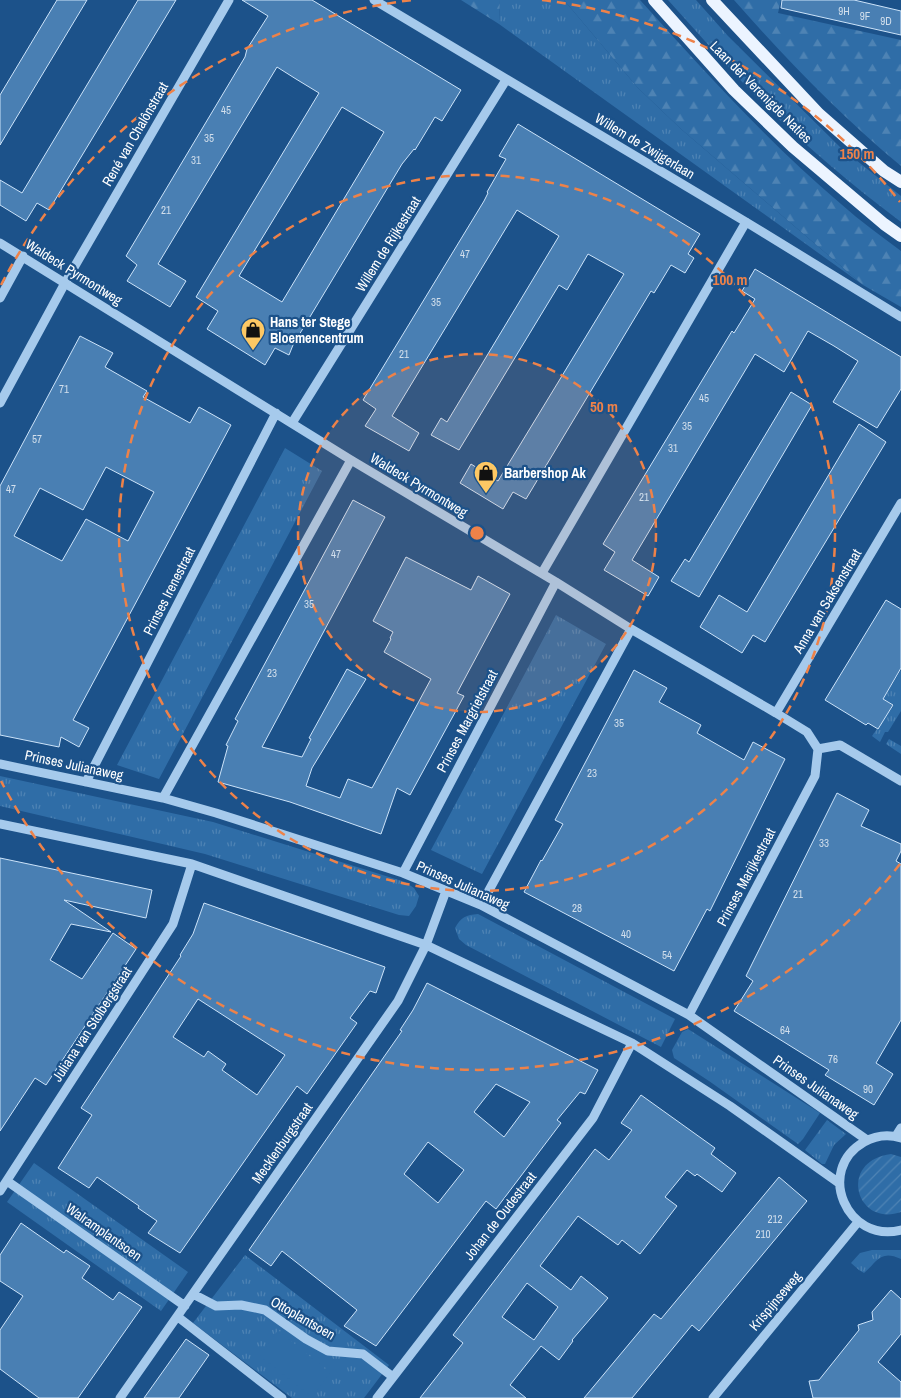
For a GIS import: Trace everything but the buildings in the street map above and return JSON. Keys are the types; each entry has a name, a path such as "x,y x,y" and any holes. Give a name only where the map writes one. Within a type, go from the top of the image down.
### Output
{"main road":[{"name":"Laan der Verenigde Naties","path":"654,0 734,90 793,147 884,224 901,236"},
{"name":"Laan der Verenigde Naties","path":"712,0 819,114 884,171 901,182"}],"street":[{"name":"René van Chalônstraat","path":"0,403 65,283 228,0"},
{"name":"Willem de Zwijgerlaan","path":"374,0 746,222 901,317"},
{"name":"Willem de Rijkestraat","path":"292,423 506,80"},
{"path":"542,573 746,222"},
{"name":"Waldeck Pyrmontweg","path":"0,243 351,460 542,573 631,629 776,712 808,732 818,749"},
{"path":"0,298 23,256"},
{"name":"Prinses Irenestraat","path":"86,782 276,413"},
{"path":"163,798 351,460"},
{"name":"Anna van Saksenstraat","path":"776,712 901,504"},
{"name":"Prinses Margrietstraat","path":"403,873 556,582"},
{"path":"481,905 631,629"},
{"path":"818,749 840,745 901,781"},
{"name":"Prinses Marijkestraat","path":"689,1015 815,776 818,749"},
{"name":"Prinses Julianaweg","path":"0,764 163,798 216,813 403,873 481,905 689,1015 867,1140"},
{"path":"0,824 192,864 426,945 632,1043 730,1106 839,1183"},
{"name":"Juliana van Stolbergstraat","path":"0,1191 174,924 192,864"},
{"name":"Mecklenburgstraat","path":"120,1398 398,1001 426,945 446,892"},
{"name":"Johan de Oudestraat","path":"377,1398 593,1118 632,1043"},
{"path":"901,1128 898,1137 876,1137 859,1145 847,1158 840,1174 839,1183 842,1200 858,1222 866,1227 882,1232 901,1230"},
{"name":"Walramplantsoen","path":"7,1181 185,1306"},
{"name":"Krispijnseweg","path":"713,1398 858,1222"},
{"name":"Ottoplantsoen","path":"193,1294 216,1306 241,1305 265,1310 306,1339 321,1347 328,1350 363,1354 393,1377"},
{"path":"178,1317 282,1398"}],"green space":[{"path":"461,0 500,0 499,24"},
{"path":"500,0 564,0 638,88 681,129 863,285 499,24"},
{"path":"564,0 640,0 762,131 848,210 901,251 901,307 863,285 681,129 638,88"},
{"path":"668,0 696,0 728,36 841,148 901,196 901,222 831,166 780,121"},
{"path":"734,0 781,0 778,13 901,40 901,166 856,127 814,86"},
{"path":"285,448 322,471 159,779 117,765"},
{"path":"556,615 606,644 482,874 431,850"},
{"path":"901,670 901,711 880,742 872,736 894,705 883,699"},
{"path":"889,739 901,746 901,754 886,744"},
{"path":"0,776 213,822 405,882 414,888 419,896 416,906 409,916 399,915 205,854 0,806"},
{"path":"478,914 675,1019 661,1047 466,945 459,939 455,928 464,917"},
{"path":"688,1029 820,1113 798,1144 674,1058 672,1050 682,1032"},
{"path":"827,1120 846,1134 834,1145 825,1164 822,1164 805,1150"},
{"path":"891,1154 901,1157 901,1212 885,1214 873,1211 864,1203 859,1192 859,1180 863,1168 874,1159"},
{"path":"34,1163 188,1272 161,1311 7,1202"},
{"path":"872,1250 901,1250 901,1259 888,1255 883,1256 864,1273 851,1263 860,1253"},
{"path":"245,1255 389,1365 364,1398 292,1398 193,1323"},
{"path":"278,1330 330,1373 312,1397 260,1356"}],"place":[{"name":"Hans ter Stege Bloemencentrum","path":"253,351"},
{"name":"Barbershop Ak","path":"486,494"}]}
